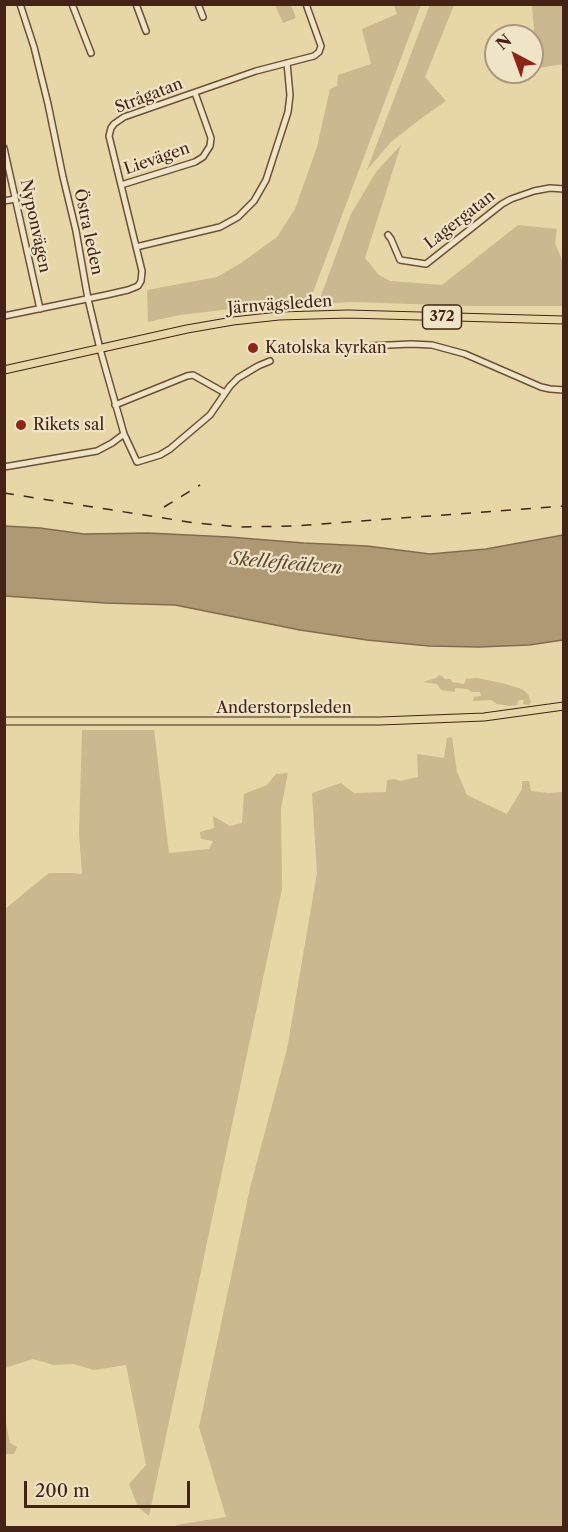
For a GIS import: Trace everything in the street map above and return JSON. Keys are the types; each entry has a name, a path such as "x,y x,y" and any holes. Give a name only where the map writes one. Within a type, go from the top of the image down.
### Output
{"main road":[{"name":"Järnvägsleden","path":"4,370 212,324 295,315 564,320"},
{"name":"Anderstorpsleden","path":"4,721 380,721 484,717 564,706"}],"street":[{"name":"Östra leden","path":"20,4 34,47 48,104 100,350 124,434 137,462 160,455 187,436 210,416 225,393"},
{"path":"72,4 91,53"},
{"path":"136,4 146,31"},
{"path":"198,4 203,17"},
{"name":"Strågatan","path":"88,299 128,290 138,286 141,281 142,271 109,136 114,124 124,117 256,71 314,56 319,52 321,46 306,4"},
{"path":"136,248 220,227 238,217 254,201 266,180 288,112 290,95 287,63"},
{"name":"Lievägen","path":"121,185 195,162 203,157 210,146 211,138 195,93"},
{"name":"Nyponvägen","path":"4,148 40,309"},
{"name":"Lagergatan","path":"388,235 392,239 400,260 426,264 511,199 534,190 564,189"},
{"path":"4,201 15,199"},
{"path":"4,316 88,299"},
{"path":"347,347 432,345 465,354 541,387 564,390"},
{"path":"115,405 193,375 225,393 238,378 270,361"},
{"path":"4,467 96,451 124,434"}],"shaded area":[{"path":"430,4 454,5 425,77 446,101 391,142 367,170"},
{"path":"275,5 291,5 296,18 283,23"},
{"path":"394,5 421,5 309,303 281,303 180,315 148,322 147,290 217,277 277,237 295,209 317,147 330,89 337,86 338,75 371,64 362,29 397,14"},
{"path":"532,5 563,5 563,64 544,67 544,24 534,24"},
{"path":"401,145 365,258 379,275 390,281 442,285 518,225 557,229 555,243 563,262 563,306 353,302 318,304 351,214 376,172"},
{"path":"439,675 445,679 451,679 452,682 464,684 466,679 477,678 502,683 522,689 528,694 531,702 529,705 523,704 524,700 519,700 517,705 510,706 497,704 491,700 473,701 474,697 481,696 480,692 455,688 455,692 441,690 437,684 423,682"},
{"path":"82,730 154,730 169,853 209,849 213,841 201,839 200,832 214,828 213,816 230,826 242,823 244,794 267,785 276,774 288,773 281,808 282,889 149,1516 138,1507 129,1484 146,1465 126,1365 94,1370 73,1364 54,1365 33,1359 5,1368 5,909 49,873 82,874 79,833"},
{"path":"452,737 457,772 467,795 507,814 522,789 522,781 529,781 531,791 563,792 563,1527 176,1527 176,1525 226,1517 199,1427 250,1188 287,1049 317,873 312,793 341,783 354,793 386,792 387,780 400,781 418,777 417,754 444,758 447,738"},
{"path":"5,1418 10,1443 17,1447 14,1454 5,1454"}],"water":[{"name":"Skellefteälven","path":"5,526 84,534 148,533 367,546 430,554 486,549 563,535 563,640 529,645 429,646 300,630 175,605 5,596"}],"railway":[{"path":"164,507 200,485"},
{"path":"4,493 195,523 241,527 295,526 564,506"}],"place":[{"name":"Katolska kyrkan","path":"253,348"},
{"name":"Rikets sal","path":"21,425"}]}
